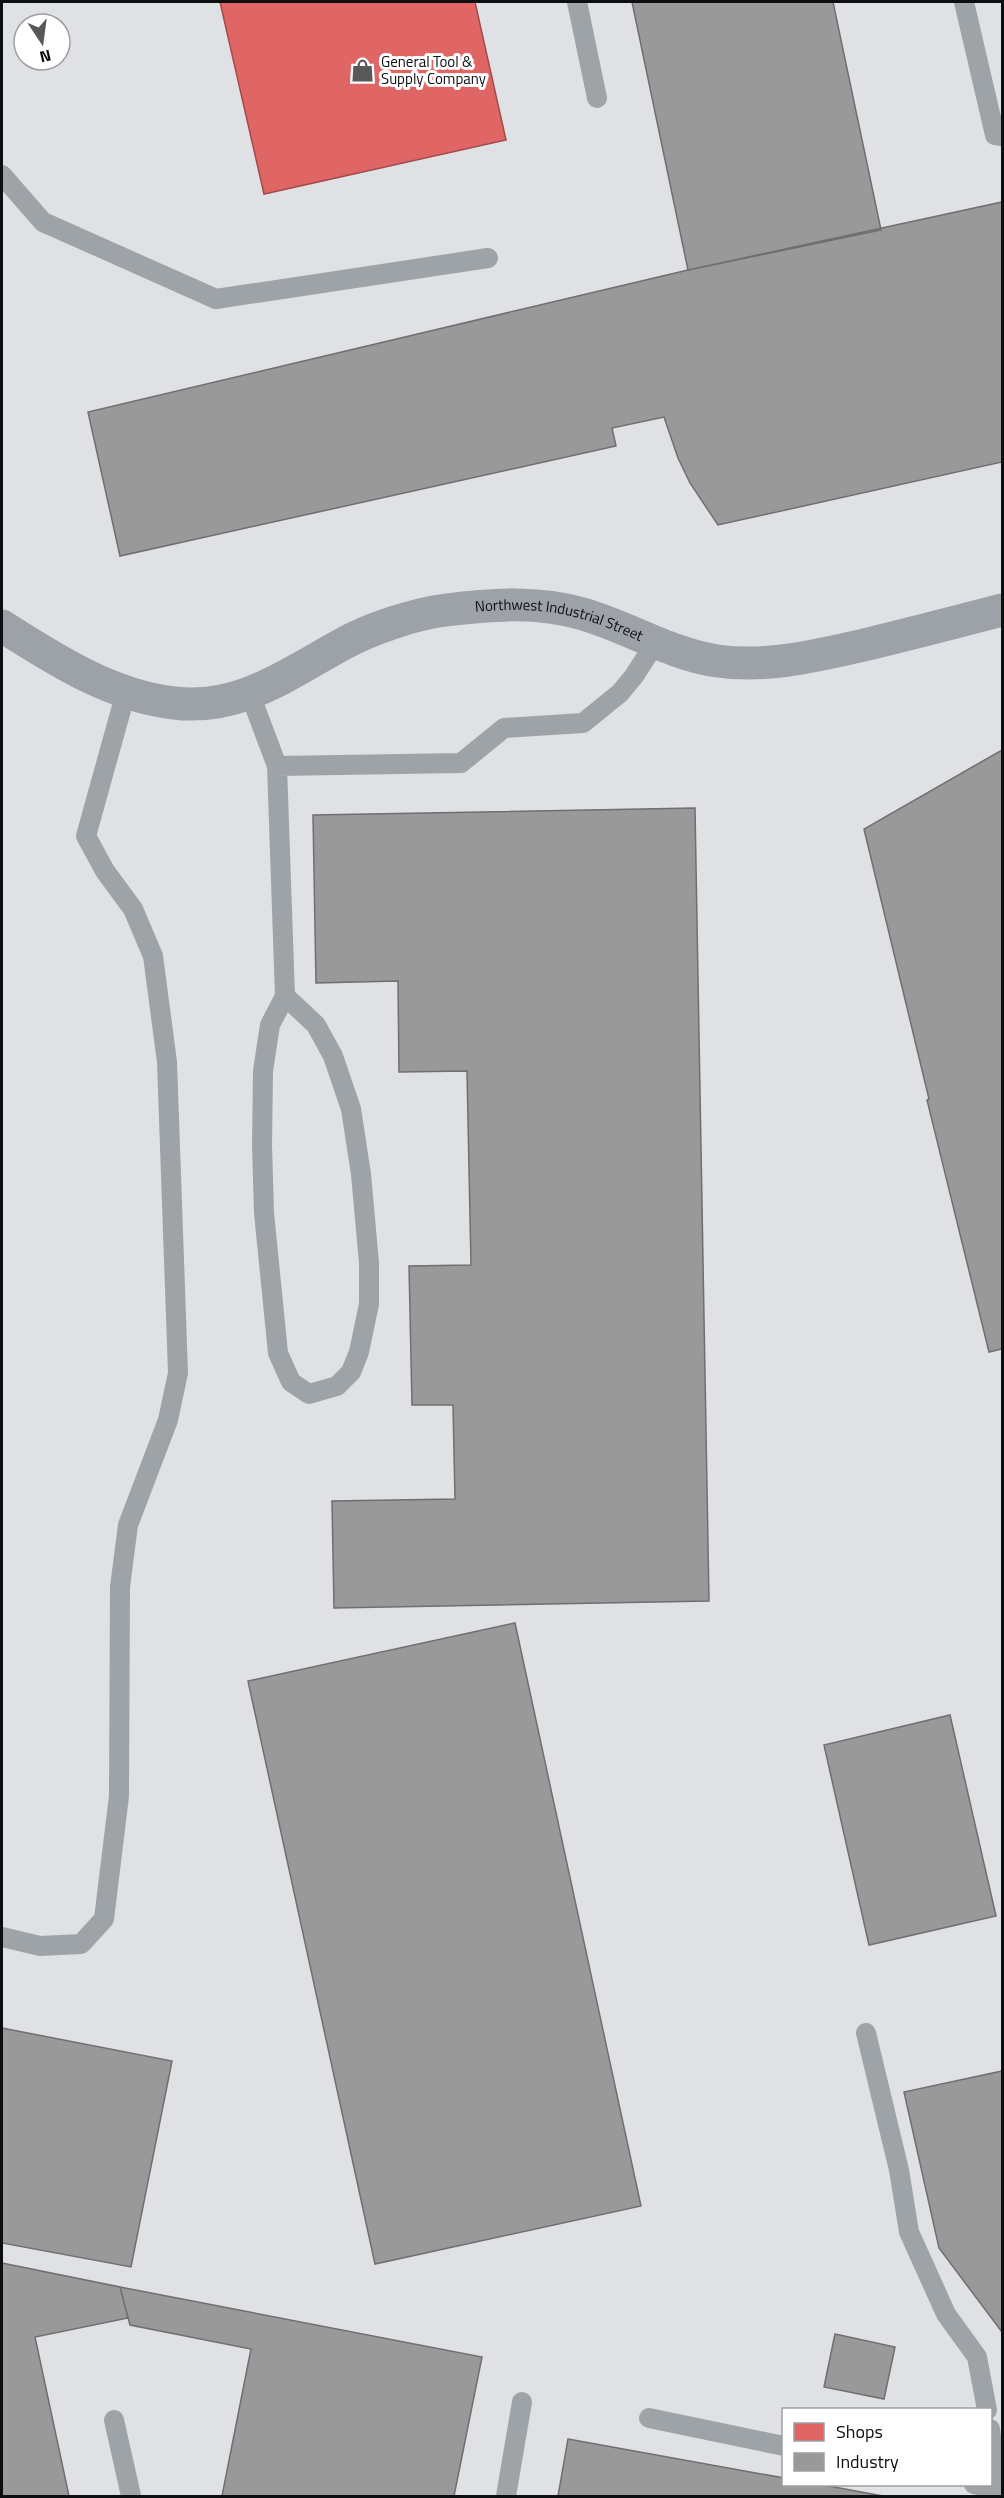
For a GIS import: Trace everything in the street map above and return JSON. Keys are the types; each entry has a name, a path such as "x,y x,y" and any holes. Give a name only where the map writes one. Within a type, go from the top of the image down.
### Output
{"street":[{"name":"Northwest Industrial Street","path":"2,626 61,663 126,692 175,704 224,701 250,694 298,672 343,644 386,626 443,610 494,606 540,606 582,614 656,642 717,661 776,662 823,655 1002,610"}],"lane":[{"path":"577,2 597,98"},
{"path":"964,2 994,135 1002,136"},
{"path":"2,175 43,222 216,299 488,258"},
{"path":"277,766 461,763 504,728 583,723 620,693 656,642"},
{"path":"2,1937 40,1946 81,1944 104,1920 119,1796 120,1587 128,1525 168,1420 178,1374 167,1062 153,956 133,909 105,871 86,836 126,692"},
{"path":"250,694 277,766 285,996 270,1025 263,1071 261,1134 264,1213 278,1353 291,1382 309,1394 336,1386 351,1372 359,1352 369,1304 369,1263 361,1174 351,1109 333,1056 316,1025 285,996"},
{"path":"866,2033 899,2170 909,2232 946,2313 977,2357 987,2408"},
{"path":"506,2496 522,2402"},
{"path":"649,2418 782,2446"},
{"path":"114,2420 130,2496"},
{"path":"992,2442 999,2485"}],"building: Shops":[{"name":"General Tool & Supply Company","path":"220,2 475,2 506,140 264,194"}],"building: Industry":[{"path":"632,2 833,2 881,230 688,270"},
{"path":"1002,202 1002,462 718,525 690,483 678,458 664,417 612,428 616,446 120,556 88,412 688,270"},
{"path":"1002,750 1002,1349 989,1352 864,829"},
{"path":"695,808 709,1601 334,1608 332,1501 455,1499 453,1405 412,1405 409,1266 471,1265 467,1071 399,1072 398,981 316,983 313,815"},
{"path":"515,1623 641,2206 375,2264 248,1681"},
{"path":"950,1715 996,1916 869,1945 824,1745"},
{"path":"2,2028 172,2061 131,2267 2,2243"},
{"path":"1002,2071 1002,2332 939,2248 904,2092"},
{"path":"2,2263 120,2287 128,2318 35,2337 69,2496 2,2496"},
{"path":"120,2287 482,2357 454,2496 222,2496 251,2349 130,2325"},
{"path":"835,2334 895,2347 884,2399 824,2387"},
{"path":"568,2439 782,2478 782,2486 829,2486 883,2496 558,2496"}],"place":[{"name":"General Tool & Supply Company","path":"363,71"}]}
